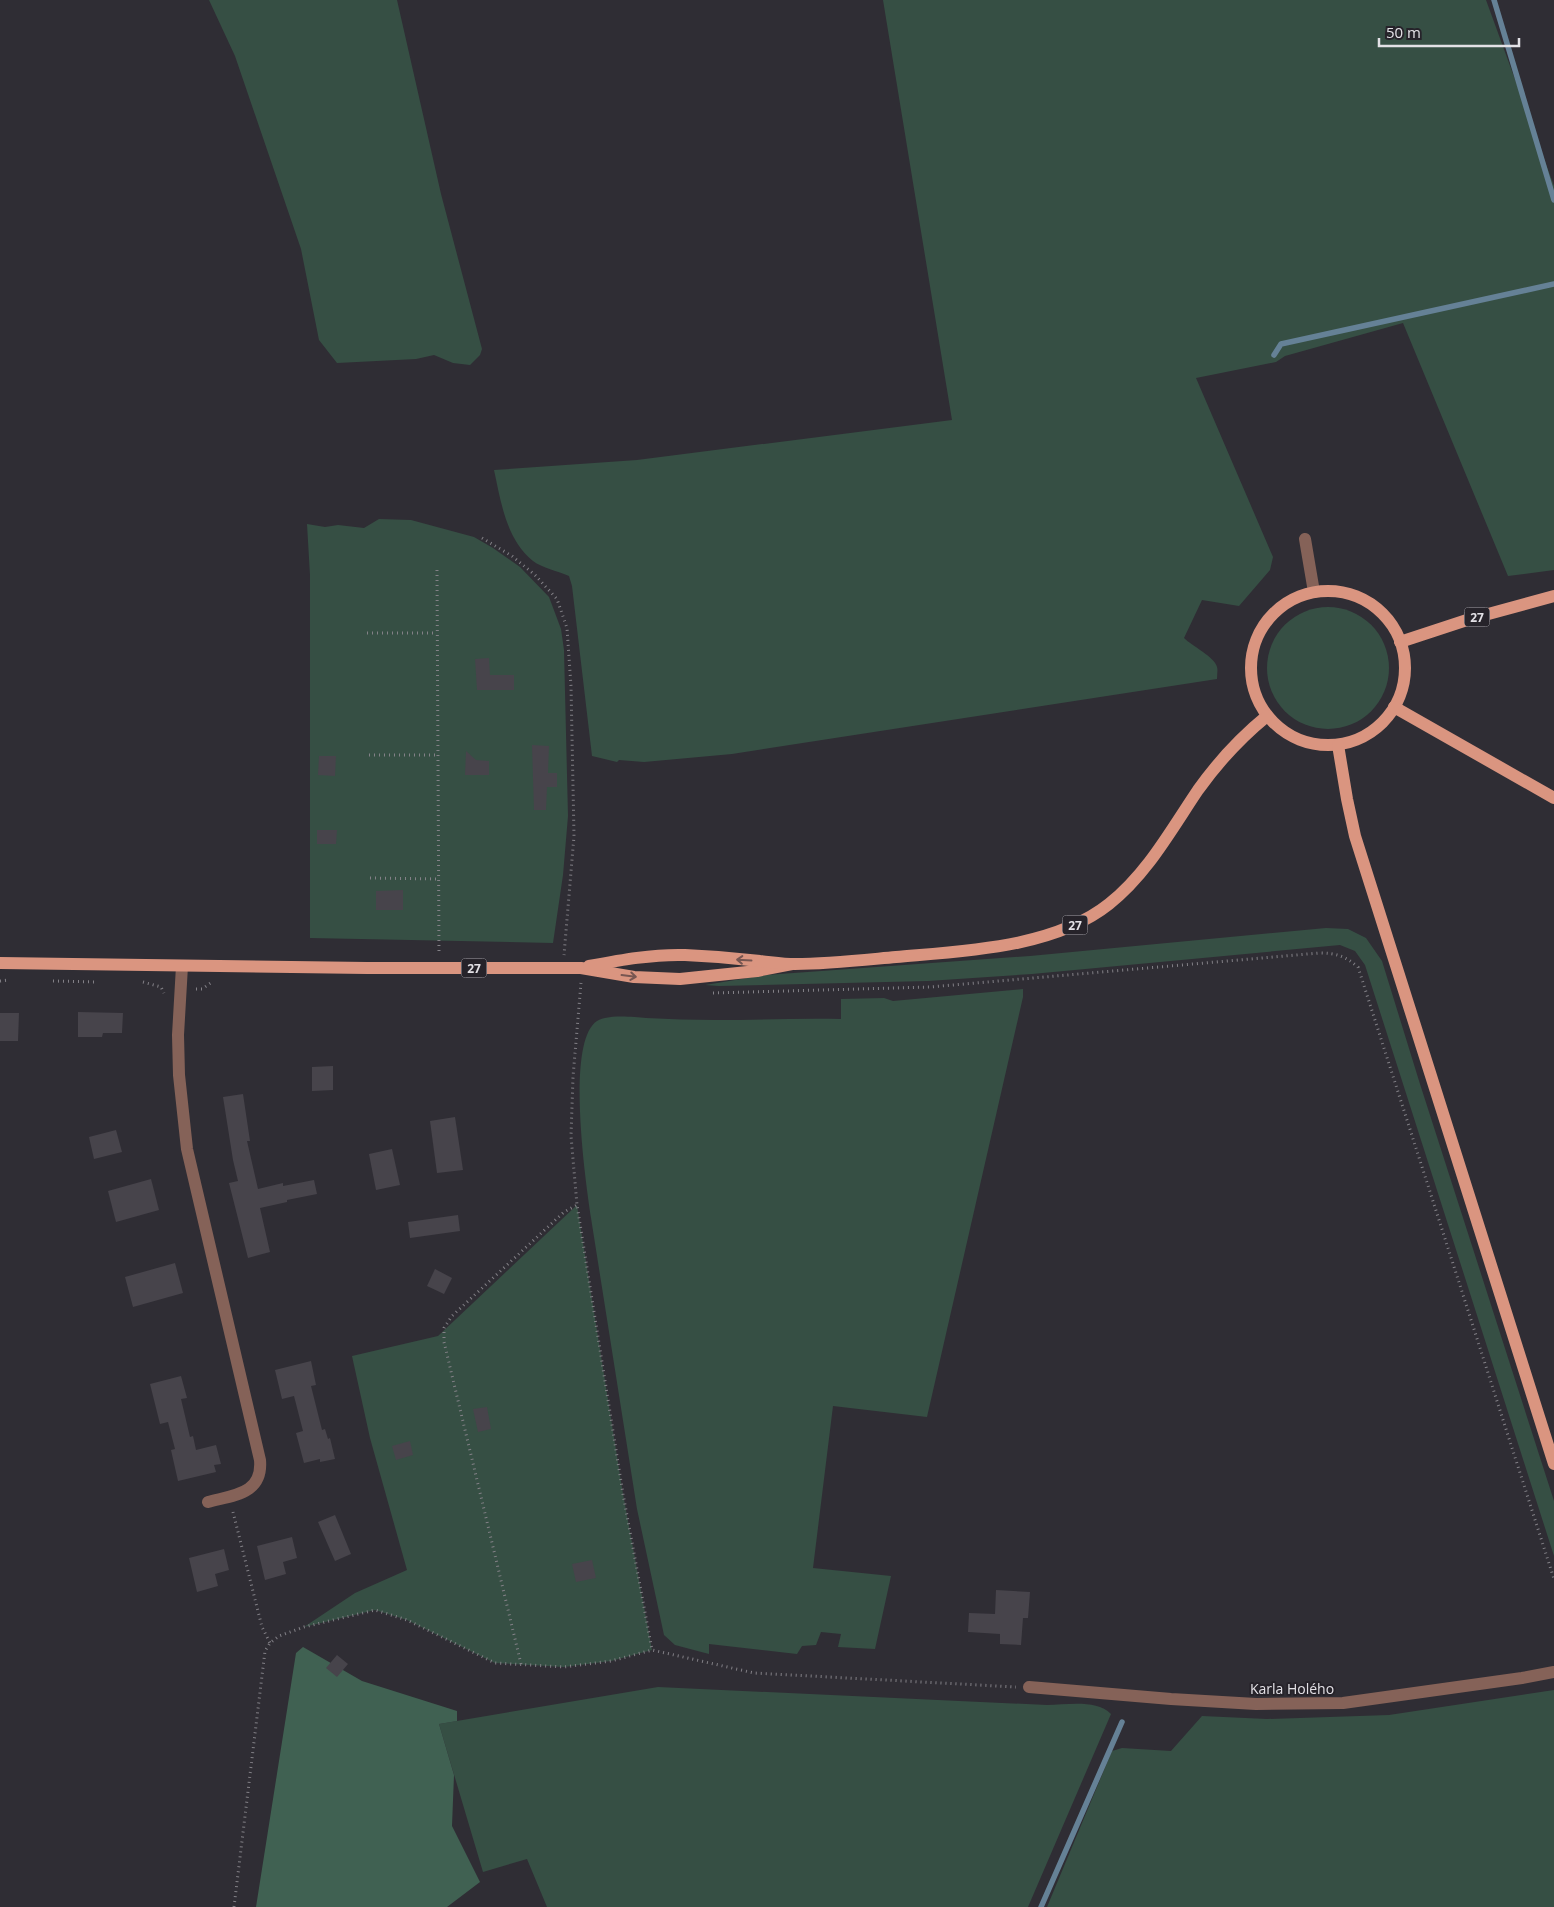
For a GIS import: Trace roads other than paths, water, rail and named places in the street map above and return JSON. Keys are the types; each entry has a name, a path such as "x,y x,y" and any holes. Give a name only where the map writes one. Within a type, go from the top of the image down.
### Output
{"main road":[{"path":"1329,591 1344,593 1366,601 1389,621 1400,642 1405,664 1401,694 1382,724 1371,733 1352,742 1322,746 1298,740 1284,732 1267,716 1255,695 1251,680 1250,664 1256,640 1266,622 1281,606 1294,599 1314,592 1329,591"},
{"name":"27","path":"1400,642 1470,619 1554,596"},
{"path":"1394,707 1554,798"},
{"name":"27","path":"0,963 581,968 634,977 680,980 757,971 792,964 978,949 1042,936 1078,924 1109,904 1148,865 1229,750 1267,716"},
{"path":"1338,745 1347,799 1366,870 1554,1464"},
{"name":"27","path":"581,968 619,960 670,955 792,964"}],"street":[{"path":"1305,539 1314,592"},
{"path":"182,966 178,1065 187,1149 261,1470 259,1479 252,1488 242,1493 208,1502"},
{"name":"Karla Holého","path":"1029,1687 1256,1704 1343,1702 1554,1672"}],"waterway":[{"path":"1494,0 1554,200"},
{"path":"1274,355 1281,344 1554,284"},
{"path":"1041,1907 1122,1722"}]}
